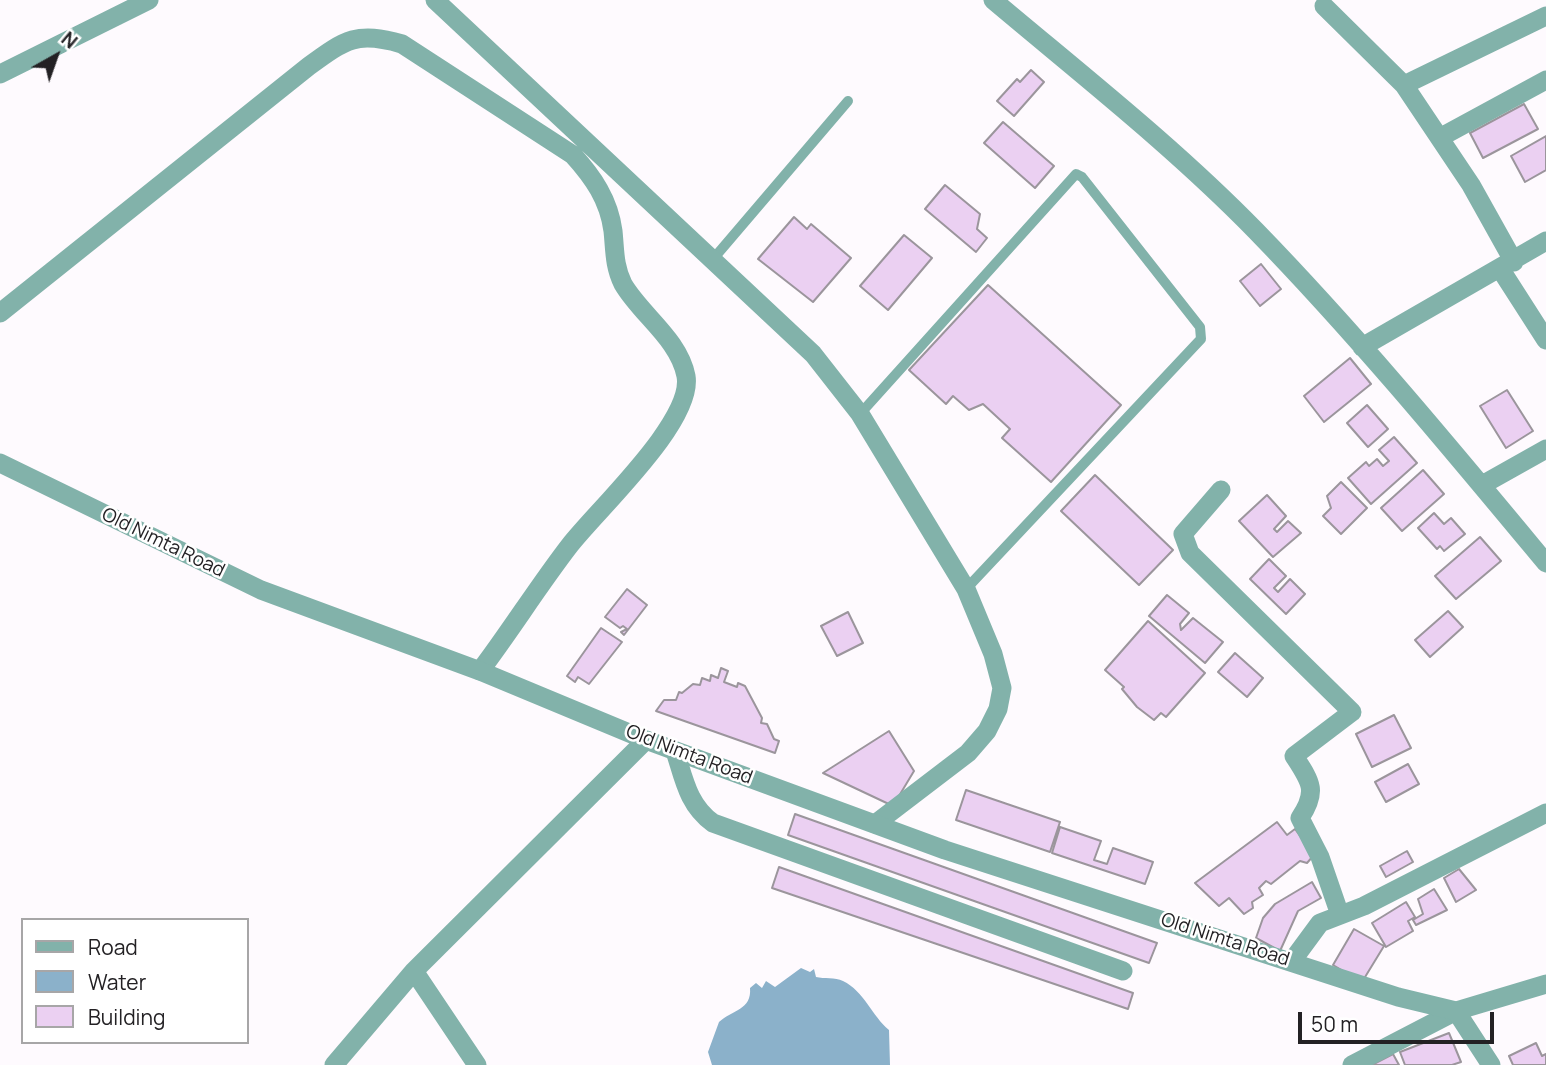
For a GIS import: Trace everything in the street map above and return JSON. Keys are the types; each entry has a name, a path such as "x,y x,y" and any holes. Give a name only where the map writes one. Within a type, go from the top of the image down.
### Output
{"street":[{"path":"0,74 149,0"},
{"path":"435,0 714,258 813,354 860,414 966,589 1000,673 1002,688 998,709 987,731 968,753 874,824"},
{"path":"993,0 1200,177 1256,232 1362,348 1546,563"},
{"path":"1325,2 1404,85 1441,137 1546,339"},
{"path":"1404,85 1546,16"},
{"path":"0,313 309,65 357,37 379,37 402,44 573,155 593,177 606,204 612,227 616,270 623,284 682,362 687,379 684,402 662,438 570,545 480,671"},
{"path":"1441,137 1546,80"},
{"path":"1362,348 1546,241"},
{"path":"1482,485 1546,449"},
{"name":"Old Nimta Road","path":"0,463 261,590 480,671 675,751 945,850 1398,997 1456,1011"},
{"path":"1221,490 1183,534 1190,553 1352,712 1294,756 1310,779 1312,790 1309,804 1300,818 1320,857 1340,915"},
{"path":"334,1065 414,971 646,740"},
{"path":"675,751 691,799 700,813 713,823 1123,971"},
{"path":"1292,961 1320,923 1546,813"},
{"path":"414,971 477,1065"},
{"path":"1352,1065 1456,1011 1546,984"},
{"path":"1456,1011 1491,1065"}],"lane":[{"path":"714,258 848,101"},
{"path":"860,414 1076,174 1082,177 1200,327 1201,339 966,589"}],"water":[{"path":"801,968 810,972 814,969 816,977 840,980 857,991 889,1030 890,1065 712,1065 708,1052 719,1022 748,1001 750,988 756,983 762,988 766,981 775,987"}],"building":[{"path":"1031,70 1044,82 1014,116 997,101 1017,79 1020,82"},
{"path":"1524,104 1538,129 1483,158 1470,133"},
{"path":"1003,122 1054,166 1035,188 984,143"},
{"path":"1546,136 1546,170 1525,182 1511,156"},
{"path":"945,185 980,214 977,229 987,238 976,252 925,209"},
{"path":"794,217 807,229 811,224 851,258 813,302 758,259"},
{"path":"904,235 932,258 888,310 860,286"},
{"path":"1261,264 1281,289 1260,306 1240,281"},
{"path":"988,285 1121,405 1051,482 1002,438 1010,429 983,404 969,410 953,396 946,404 909,370"},
{"path":"1350,358 1371,384 1324,422 1304,396"},
{"path":"1507,390 1533,431 1506,448 1480,406"},
{"path":"1367,405 1388,429 1368,447 1347,423"},
{"path":"1394,437 1417,463 1371,504 1348,478 1366,462 1369,466 1377,459 1383,466 1389,461 1379,450"},
{"path":"1423,470 1444,494 1402,531 1381,508"},
{"path":"1095,475 1173,550 1139,585 1061,511"},
{"path":"1341,482 1367,508 1341,534 1323,516 1331,508 1327,496"},
{"path":"1267,495 1286,516 1274,529 1277,532 1288,521 1301,533 1273,557 1239,521"},
{"path":"1434,513 1444,524 1451,518 1465,534 1444,551 1440,546 1437,549 1418,528"},
{"path":"1480,537 1501,561 1456,599 1435,576"},
{"path":"1269,559 1286,576 1274,588 1278,592 1290,579 1305,594 1286,614 1250,579"},
{"path":"627,589 647,605 624,635 621,632 627,629 623,626 620,628 605,617"},
{"path":"1167,595 1189,613 1180,624 1181,630 1193,618 1223,642 1205,663 1149,616"},
{"path":"1448,611 1463,627 1430,657 1415,640"},
{"path":"848,612 863,643 837,656 821,626"},
{"path":"1148,621 1205,673 1166,717 1161,713 1154,720 1137,707 1122,689 1124,687 1105,670"},
{"path":"601,628 622,642 589,684 578,677 575,682 567,676"},
{"path":"1235,653 1263,678 1247,697 1218,672"},
{"path":"721,668 728,671 724,682 737,687 738,683 745,686 762,718 761,723 767,724 774,739 779,741 775,753 656,711 664,700 676,700 679,692 682,693 693,684 700,685 702,678 710,681 711,675 718,678"},
{"path":"1394,715 1411,748 1372,767 1356,734"},
{"path":"889,731 914,771 893,806 823,773"},
{"path":"1408,764 1419,784 1386,802 1375,782"},
{"path":"966,790 1060,822 1050,852 956,820"},
{"path":"795,814 1157,943 1149,963 788,835"},
{"path":"1277,822 1287,835 1295,829 1314,855 1307,863 1300,861 1271,884 1266,881 1259,888 1263,895 1252,902 1253,908 1244,914 1229,898 1219,906 1195,883"},
{"path":"1060,827 1101,841 1094,860 1107,864 1113,848 1153,862 1145,884 1052,853"},
{"path":"1407,851 1413,862 1386,877 1380,866"},
{"path":"779,867 1133,993 1128,1009 772,888"},
{"path":"1459,869 1476,890 1456,902 1444,878"},
{"path":"1312,882 1321,898 1298,911 1280,951 1256,938 1263,918 1275,904"},
{"path":"1434,889 1447,910 1416,925 1413,920 1423,914 1418,899"},
{"path":"1406,902 1415,917 1408,921 1413,931 1386,947 1372,923"},
{"path":"1354,929 1384,946 1362,982 1333,965"},
{"path":"1449,1033 1461,1062 1452,1065 1405,1065 1400,1052"},
{"path":"1536,1043 1542,1056 1546,1054 1546,1065 1513,1065 1509,1056"},
{"path":"1393,1054 1399,1065 1372,1065"}]}
